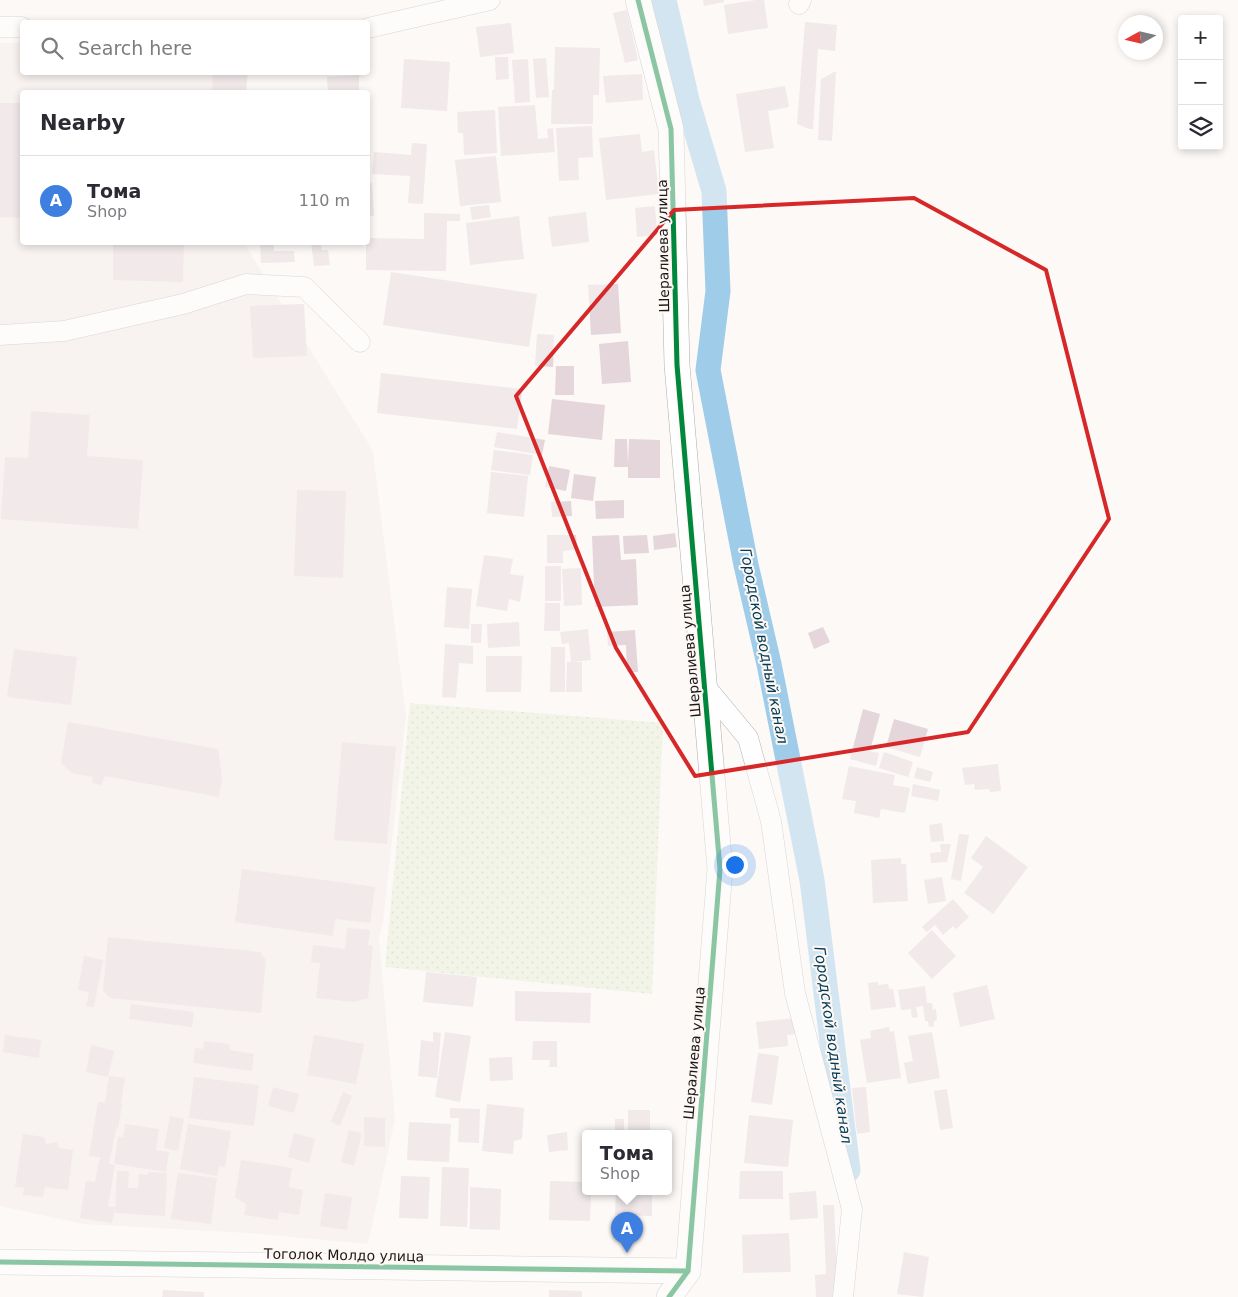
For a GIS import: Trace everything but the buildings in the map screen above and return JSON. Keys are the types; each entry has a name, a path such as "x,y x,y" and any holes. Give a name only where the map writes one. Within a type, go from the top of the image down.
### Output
{"street":[{"path":"370,28 490,0"},
{"name":"Шералиева улица","path":"638,0 671,129 677,366 720,869 688,1271"},
{"path":"0,27 20,27"},
{"path":"0,335 64,331 183,304 246,284 304,287 360,342"},
{"path":"704,685 748,738 771,821 796,993 852,1208 843,1297"},
{"name":"Тоголок Молдо улица","path":"0,1262 688,1271"},
{"path":"669,1297 688,1271"}],"highlighted area":[{"path":"914,198 1046,270 1109,519 968,732 695,776 616,648 516,396 674,210"}],"shaded area":[{"path":"0,43 20,43 20,75 246,75 246,90 20,90 20,245 247,245 247,248 373,451 406,715 383,921 379,938 395,1119 368,1244 248,1233 83,1224 0,1206"}],"green space":[{"path":"410,703 663,723 652,994 385,967"}],"waterway":[{"name":"Городской водный канал","path":"664,0 687,100 714,191 718,291 708,370 746,565 769,664 812,880 848,1170"}],"cycle path":[{"path":"638,0 671,129 677,365 720,869 688,1271 669,1297"},
{"path":"0,1262 688,1271"}],"place":[{"name":"Тома","path":"627,1253"}]}
